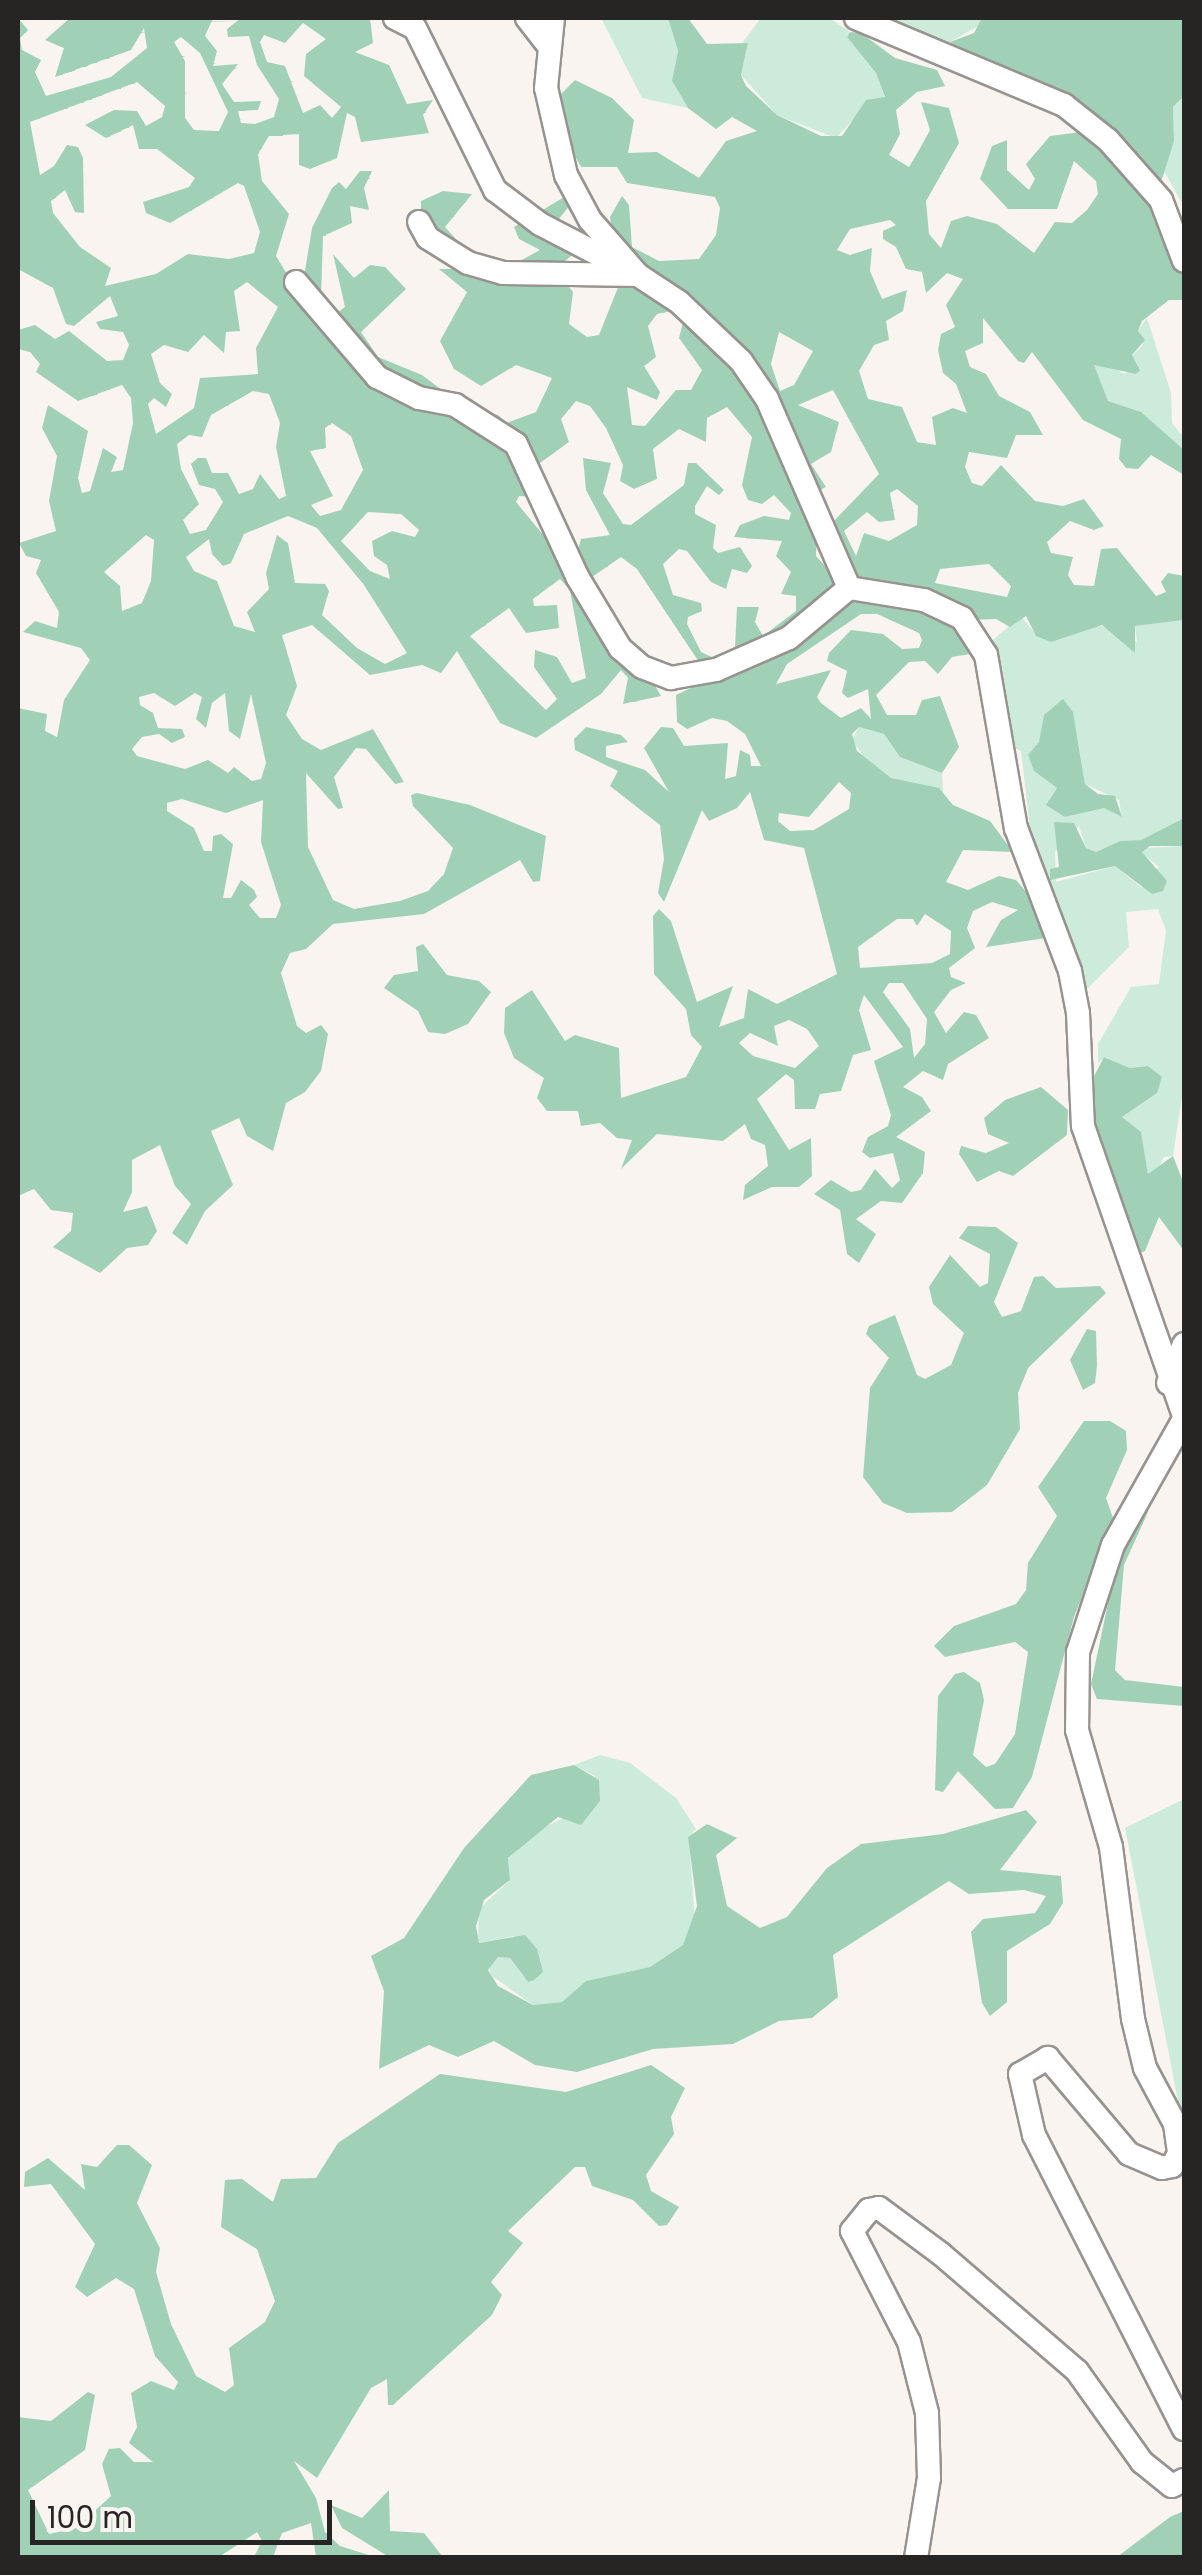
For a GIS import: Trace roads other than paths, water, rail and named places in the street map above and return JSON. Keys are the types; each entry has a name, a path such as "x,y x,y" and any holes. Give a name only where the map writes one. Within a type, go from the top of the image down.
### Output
{"street":[{"path":"395,18 416,28 495,190 540,224 638,275 678,302 728,349 767,399 849,588"},
{"path":"527,18 546,42"},
{"path":"553,18 546,42 546,88 566,175 590,220 638,275"},
{"path":"856,18 1064,105 1108,140 1161,200 1184,261"},
{"path":"419,222 428,238 468,263 503,273 638,275"},
{"path":"296,282 377,377 419,398 456,405 516,444 578,578 620,648 642,668 671,678 735,663 789,638 849,588"},
{"path":"849,588 950,608 986,655 1016,828 1078,1013 1083,1126 1168,1383 1184,1418 1114,1544 1078,1672 1077,1730 1111,1848 1134,2019 1146,2068 1179,2140 1178,2172 1150,2167 1128,2154 1048,2058 1020,2074 1034,2135 1184,2429"},
{"path":"1168,1383 1184,1344"},
{"path":"916,2558 929,2478 926,2413 909,2342 852,2231 869,2210 879,2208 940,2254 1077,2371 1142,2462 1172,2486 1184,2480"}]}
